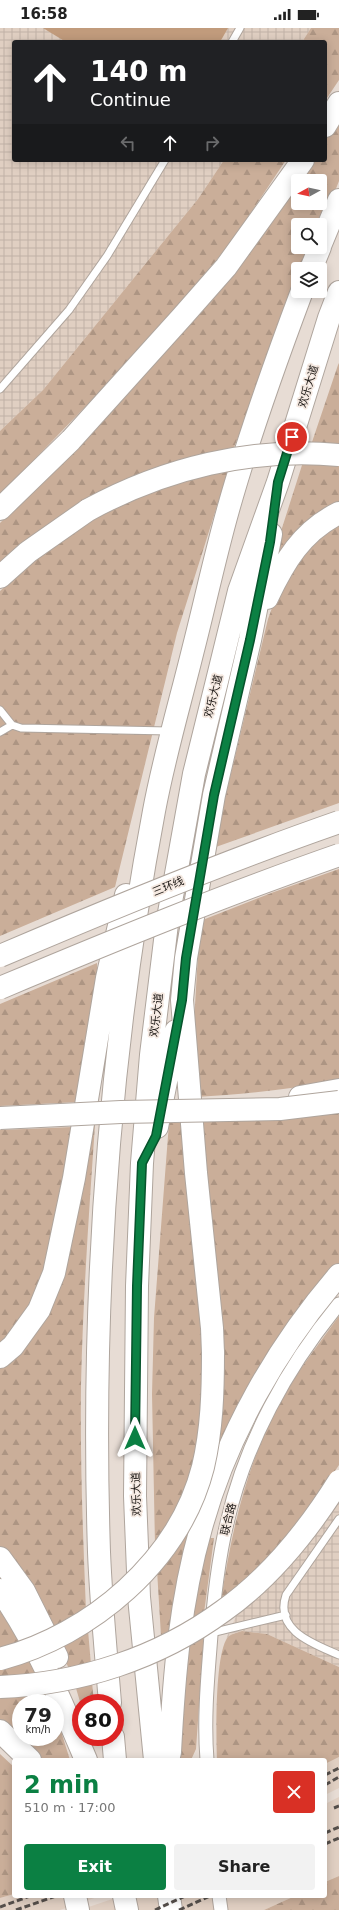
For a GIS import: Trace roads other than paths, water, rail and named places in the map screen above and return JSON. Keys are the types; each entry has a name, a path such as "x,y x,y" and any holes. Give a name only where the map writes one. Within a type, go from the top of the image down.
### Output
{"highway":[{"path":"327,123 339,103"},
{"path":"0,509 72,440 226,267 302,162"},
{"path":"327,230 339,200"},
{"name":"欢乐大道","path":"155,1758 139,1596 135,1496 137,1294 142,1163 151,1056 167,924 194,774 239,591 278,482 329,318 339,292"},
{"path":"109,1694 99,1557 96,1396 100,1284 107,1162 131,946 155,807 228,510 263,394 299,298"},
{"path":"0,576 28,552 88,510 160,477 196,466 251,456 319,453 339,455"},
{"path":"142,1163 156,1136 182,1000 186,958 214,795 250,640 270,542 278,482"},
{"path":"250,640 266,599 288,557 314,527 339,513"},
{"path":"0,1357 13,1346 39,1310 54,1273 74,1178 107,978 132,870 155,807"},
{"name":"三环线","path":"0,956 162,888 256,851 339,822"},
{"path":"0,988 154,924 266,880 339,855"},
{"path":"0,1659 29,1650 61,1635 109,1604 146,1569 175,1531 194,1493 202,1468 207,1446 214,1394 213,1353 182,1000"},
{"path":"206,1111 311,1096 339,1090"},
{"path":"0,1118 280,1109 339,1102"},
{"path":"168,1758 176,1658 182,1612 201,1527 232,1444 258,1390 288,1342 339,1275"},
{"path":"0,1687 59,1681 114,1667 160,1647 209,1621 224,1611 261,1579 298,1537 326,1501 339,1481"},
{"path":"0,1558 24,1591 42,1624 64,1675 72,1700"},
{"path":"0,1590 28,1634 44,1663 85,1758"},
{"path":"0,1731 28,1758"},
{"path":"85,1746 88,1758"},
{"path":"114,1746 115,1758"},
{"path":"75,1898 78,1910"},
{"path":"125,1898 128,1910"},
{"path":"127,1898 128,1910"},
{"path":"169,1898 171,1910"}],"street":[{"name":"联合路","path":"207,1758 207,1688 211,1633 220,1557 226,1523 241,1476 275,1398 302,1355 339,1304"},
{"path":"219,1898 220,1910"}],"lane":[{"path":"233,40 240,28"},
{"path":"0,389 69,310 107,256 164,162"},
{"path":"0,710 12,725 21,728 173,731"},
{"path":"0,732 12,725"},
{"path":"339,1518 286,1595 284,1604 290,1628 299,1636 339,1655"},
{"path":"211,1633 286,1615"}],"railway":[{"path":"327,1774 339,1768"},
{"path":"327,1784 339,1777"},
{"path":"334,1808 339,1806"},
{"path":"327,1832 339,1827"},
{"path":"327,1843 339,1838"},
{"path":"0,1907 25,1898"},
{"path":"16,1910 50,1898"},
{"path":"155,1910 181,1898"},
{"path":"179,1910 206,1898"}]}
